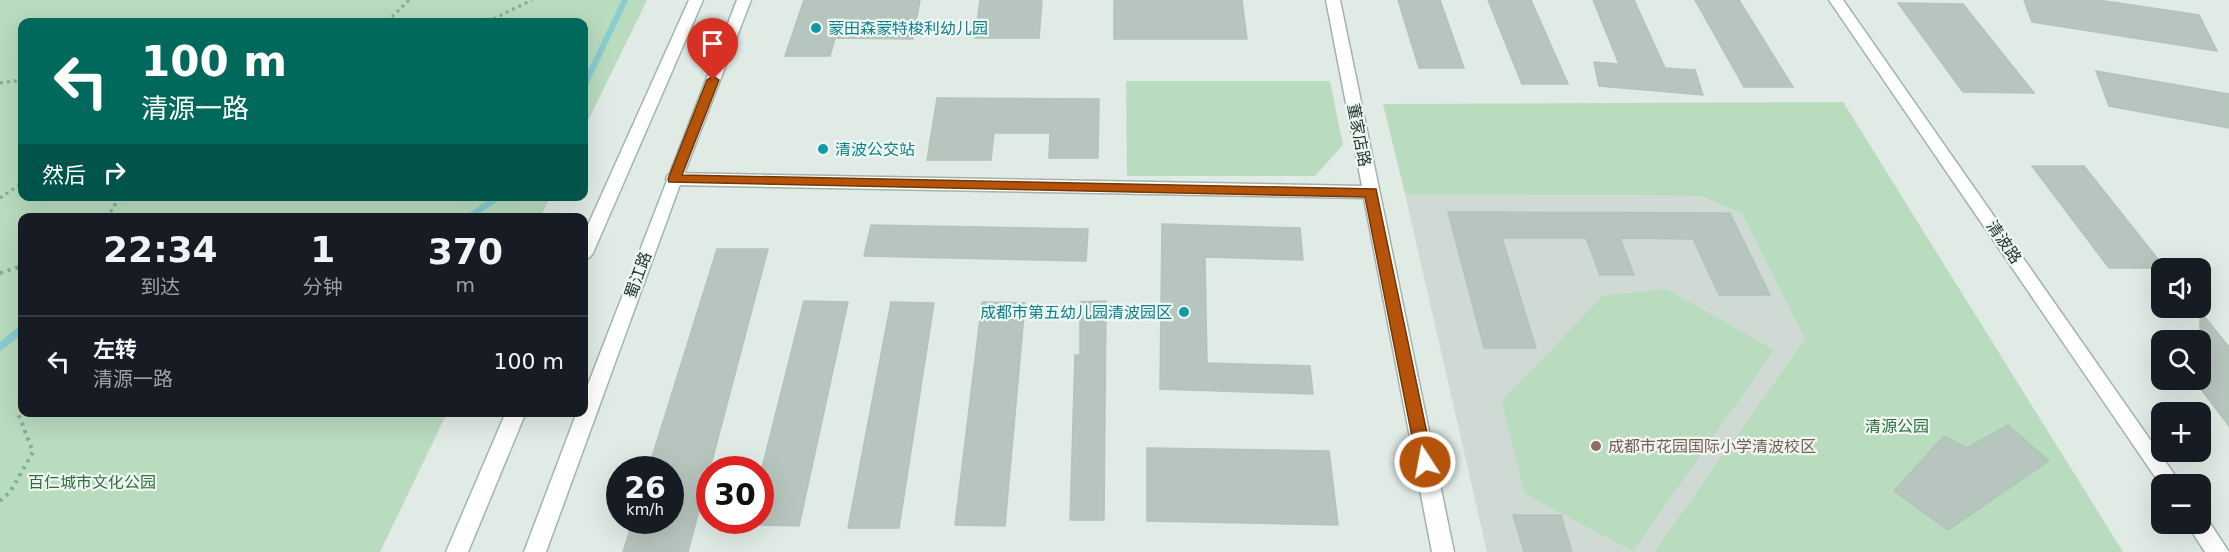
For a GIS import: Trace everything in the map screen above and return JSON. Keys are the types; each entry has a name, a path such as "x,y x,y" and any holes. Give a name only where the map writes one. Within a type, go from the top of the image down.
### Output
{"street":[{"path":"588,244 696,0"},
{"name":"蜀江路","path":"588,410 744,0"},
{"name":"董家店路","path":"1332,0 1443,552"},
{"name":"清波路","path":"1836,0 2164,474"},
{"path":"674,179 1371,192"},
{"path":"457,552 514,417"},
{"name":"蜀江路","path":"535,552 585,417"},
{"path":"2205,534 2218,552"}],"path":[{"path":"391,18 409,0"},
{"path":"495,18 532,0"},
{"path":"0,83 18,81"},
{"path":"0,198 18,186"},
{"path":"0,273 18,267"},
{"path":"0,501 10,492 33,452 20,417"}],"shaded area":[{"name":"成都市花园国际小学清波校区","path":"1405,194 1702,196 1742,214 1805,339 1654,552 1487,552"}],"green space":[{"name":"百仁城市文化公园","path":"0,0 647,0 588,121 588,18 18,18 18,201 548,201 542,213 18,213 18,417 445,417 380,552 0,552"},
{"path":"1126,81 1330,81 1343,145 1315,176 1127,176"},
{"name":"清源公园","path":"1843,102 2123,552 1654,552 1805,339 1742,214 1702,196 1405,194 1383,104"},
{"path":"1666,289 1774,350 1633,551 1525,494 1502,401 1603,296"}],"building":[{"path":"804,0 920,0 913,39 835,38 830,56 785,56"},
{"path":"980,0 1042,0 1039,38 975,38"},
{"path":"1114,0 1242,0 1247,39 1114,39"},
{"path":"1398,0 1440,0 1464,68 1419,68"},
{"path":"1488,0 1531,0 1568,84 1522,84"},
{"path":"1593,0 1634,0 1665,68 1695,70 1703,95 1599,86 1594,62 1619,64"},
{"path":"1695,0 1739,0 1793,87 1744,87"},
{"path":"2024,0 2098,0 2199,15 2217,51 2032,22"},
{"path":"1898,3 1963,4 2034,93 1963,92"},
{"path":"2096,71 2229,94 2229,128 2109,106"},
{"path":"937,98 1099,99 1098,158 1049,158 1050,133 994,133 991,160 927,160"},
{"path":"2032,166 2084,166 2157,258 2151,258 2151,268 2109,268"},
{"path":"1448,212 1730,213 1770,295 1719,295 1693,239 1620,238 1634,275 1600,275 1586,238 1502,238 1536,348 1484,348"},
{"name":"成都市第五幼儿园清波园区","path":"1162,224 1300,228 1303,260 1205,257 1207,363 1310,366 1313,394 1160,389"},
{"path":"871,225 1088,229 1086,261 864,256"},
{"path":"717,249 768,249 713,456 696,456 696,522 688,552 623,552 629,534 684,534 684,456 652,456"},
{"path":"804,301 848,302 799,526 774,525 774,456 765,456"},
{"path":"1106,301 1104,520 1070,520 1075,355 1080,355 1080,302"},
{"path":"891,302 934,303 899,528 848,528"},
{"path":"982,302 1025,303 1005,526 955,525"},
{"path":"2200,318 2206,318 2229,347 2229,426 2202,390 2211,390 2211,330 2200,330"},
{"path":"2008,425 2049,461 1948,530 1894,491 1944,436 1967,448"},
{"path":"1147,448 1329,451 1338,525 1147,521"},
{"path":"1513,515 1561,515 1572,552 1524,552"}],"waterway":[{"path":"588,78 625,0"},
{"path":"474,213 492,201"},
{"path":"0,347 18,332"}],"place":[{"name":"蒙田森蒙特梭利幼儿园","path":"816,28"},
{"name":"清波公交站","path":"823,149"},
{"name":"成都市第五幼儿园清波园区","path":"1184,312"},
{"name":"成都市花园国际小学清波校区","path":"1596,446"}],"route":[{"path":"713,80 674,179 1371,192 1425,462"}]}
